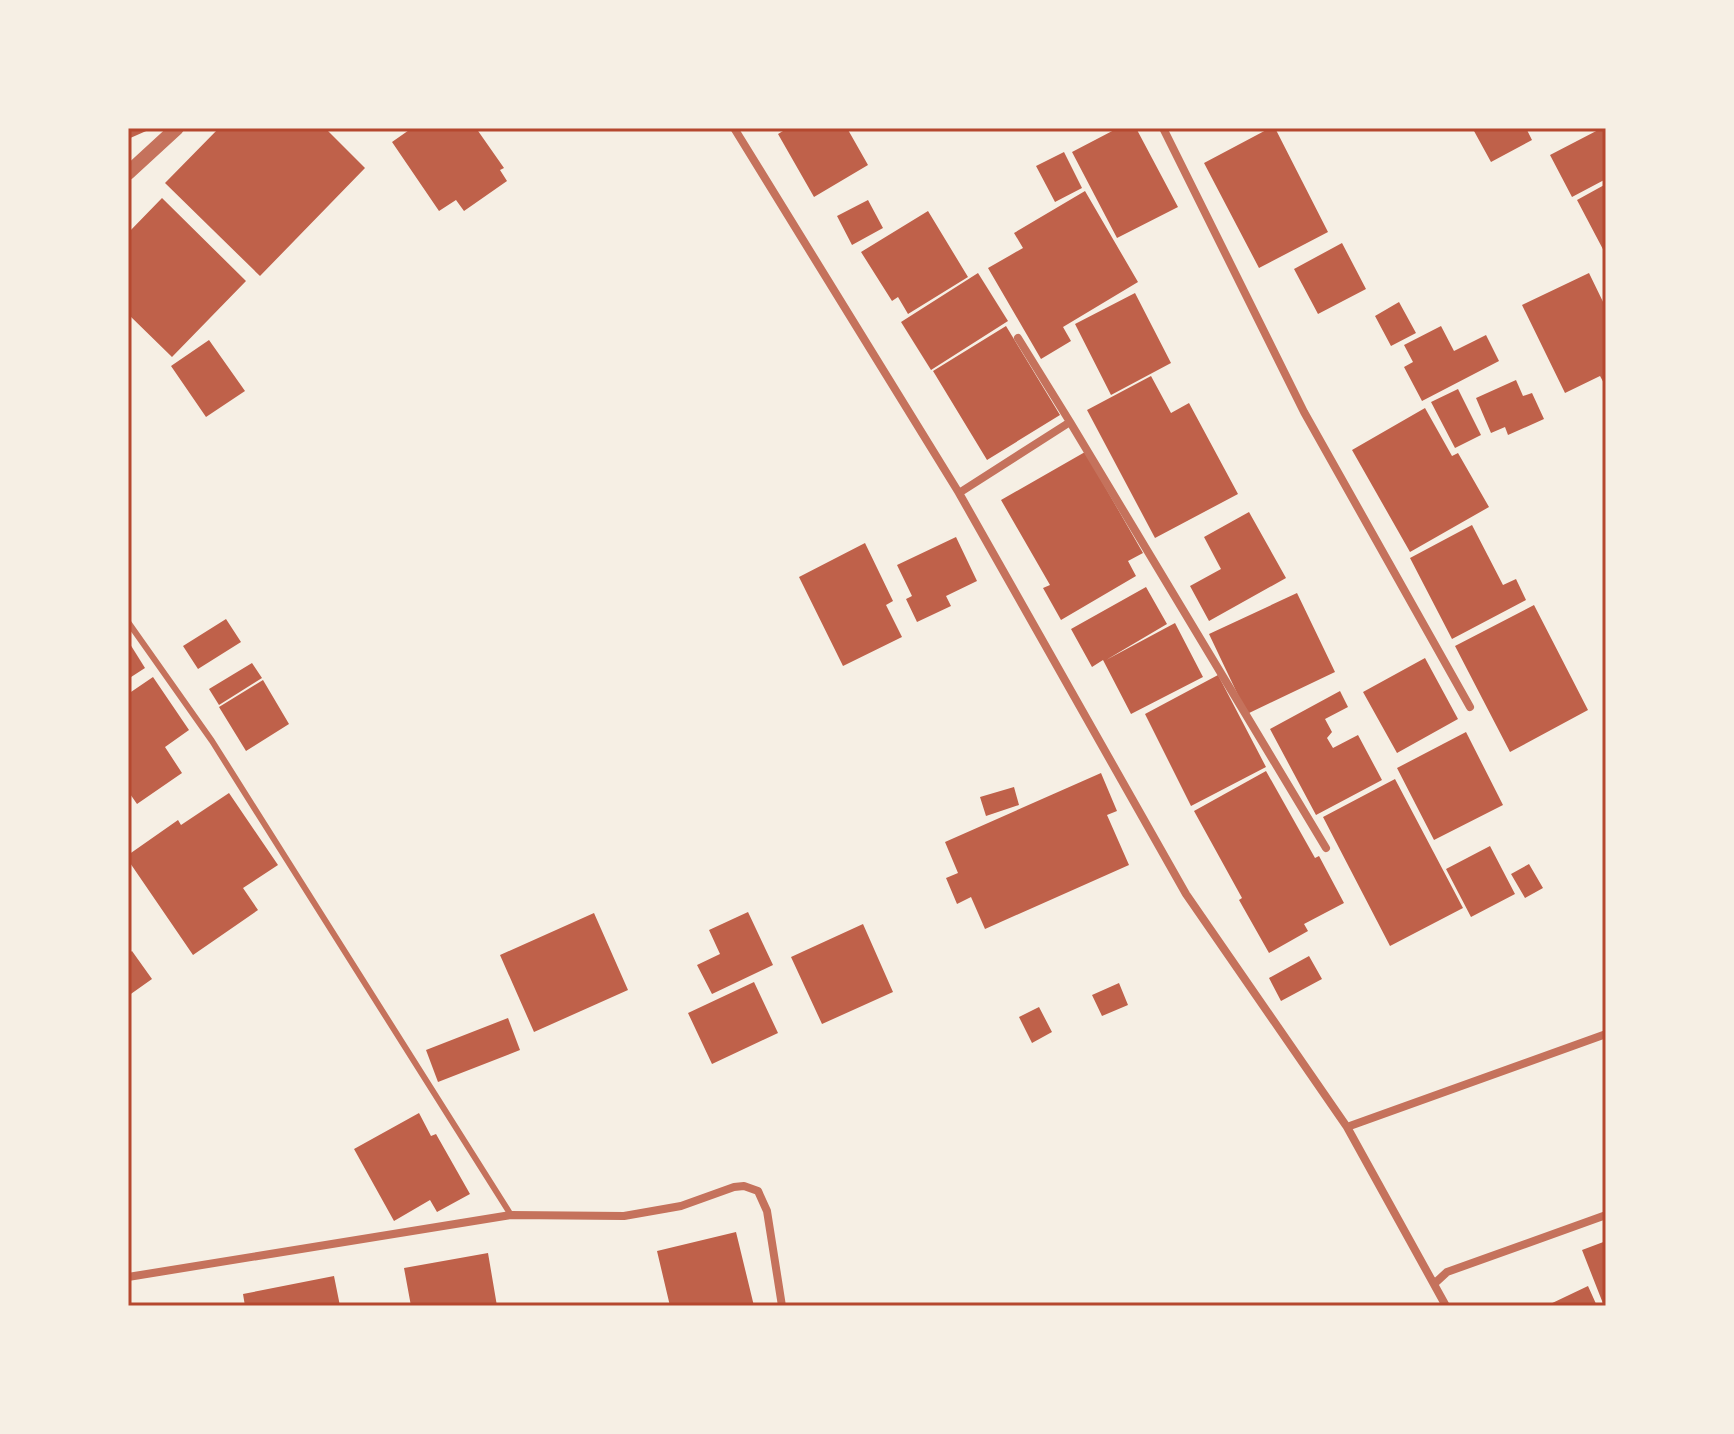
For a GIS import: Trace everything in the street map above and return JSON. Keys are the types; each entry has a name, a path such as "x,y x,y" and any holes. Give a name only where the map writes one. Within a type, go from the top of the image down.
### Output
{"street":[{"path":"128,173 177,128"},
{"path":"734,128 959,493 1186,894 1347,1127 1446,1306"},
{"path":"1163,128 1304,412 1470,707"},
{"path":"1018,338 1326,848"},
{"path":"959,493 1070,422"},
{"path":"1347,1127 1606,1034"},
{"path":"128,1277 511,1215 624,1216 681,1206 744,1186 758,1191 767,1211 782,1306"},
{"path":"1434,1284 1447,1272 1606,1215"}],"lane":[{"path":"128,622 212,741 511,1215"}],"building":[{"path":"128,128 153,128 128,139"},
{"path":"219,128 325,128 365,168 260,276 165,183"},
{"path":"412,128 476,128 504,168 500,170 507,181 464,211 456,200 439,211 392,142"},
{"path":"788,128 847,128 868,165 814,197 778,134"},
{"path":"1118,128 1136,128 1178,207 1117,238 1072,152"},
{"path":"1275,128 1328,232 1259,268 1204,163"},
{"path":"1479,128 1526,128 1532,140 1491,162 1474,131"},
{"path":"1606,128 1606,179 1572,197 1550,155"},
{"path":"1064,152 1082,188 1055,202 1036,166"},
{"path":"1606,184 1606,255 1577,200"},
{"path":"1085,191 1138,282 1063,327 1071,341 1041,359 988,268 1023,248 1014,233"},
{"path":"162,198 246,281 172,357 128,314 128,233"},
{"path":"868,200 883,228 852,245 837,216"},
{"path":"928,211 968,277 908,314 898,297 892,301 861,252"},
{"path":"1342,243 1366,289 1318,314 1294,269"},
{"path":"978,273 1008,321 931,370 901,322"},
{"path":"1589,273 1606,308 1606,387 1600,376 1565,393 1522,305"},
{"path":"1135,293 1171,363 1111,395 1075,324"},
{"path":"1399,302 1416,333 1391,346 1375,316"},
{"path":"1006,326 1060,415 987,460 933,371"},
{"path":"1441,326 1454,351 1486,335 1499,361 1422,401 1404,367 1413,362 1404,345"},
{"path":"209,340 245,391 206,417 171,366"},
{"path":"1151,376 1171,413 1189,403 1238,494 1155,538 1087,410"},
{"path":"1516,380 1523,396 1532,393 1544,419 1508,435 1505,427 1491,433 1476,398"},
{"path":"1458,389 1481,435 1455,448 1431,402"},
{"path":"1425,408 1452,456 1458,453 1489,507 1410,552 1352,450"},
{"path":"1085,452 1143,553 1128,561 1136,576 1061,620 1043,588 1050,585 1001,500"},
{"path":"1249,512 1286,578 1209,621 1190,586 1221,569 1204,537"},
{"path":"1472,525 1503,585 1516,579 1526,600 1452,639 1410,558"},
{"path":"956,537 977,581 946,596 951,606 917,622 906,599 912,596 897,565"},
{"path":"865,543 893,601 886,605 902,637 843,666 799,577"},
{"path":"1146,587 1167,624 1106,660 1175,623 1203,677 1131,714 1103,660 1092,667 1071,629"},
{"path":"1297,593 1335,672 1247,714 1209,634"},
{"path":"1534,605 1588,710 1510,752 1455,646"},
{"path":"226,619 241,642 198,669 183,646"},
{"path":"130,644 145,668 128,679 128,646"},
{"path":"1425,658 1458,719 1397,753 1363,692"},
{"path":"252,663 262,678 219,705 209,689"},
{"path":"1218,675 1266,767 1191,806 1145,714"},
{"path":"153,677 189,730 165,747 182,773 137,804 128,791 128,694"},
{"path":"263,680 289,724 246,751 219,707"},
{"path":"1340,691 1348,707 1325,719 1332,732 1327,738 1333,748 1358,735 1382,780 1316,815 1270,729"},
{"path":"1466,732 1503,805 1434,840 1397,768"},
{"path":"1266,771 1344,903 1304,924 1308,931 1269,953 1194,811"},
{"path":"1101,773 1117,811 1107,815 1129,865 985,929 971,897 957,904 946,878 958,873 945,842"},
{"path":"1395,779 1463,908 1390,946 1323,817"},
{"path":"1014,787 1019,805 986,816 980,797"},
{"path":"229,793 278,865 243,888 258,910 193,955 128,860 128,855 178,820 181,825"},
{"path":"1490,846 1515,894 1471,917 1446,869"},
{"path":"1529,864 1543,888 1525,898 1511,874"},
{"path":"748,912 773,965 712,994 697,965 720,954 709,930"},
{"path":"594,913 628,990 534,1032 500,955"},
{"path":"863,924 893,992 822,1024 791,957"},
{"path":"132,951 152,979 128,996 128,954"},
{"path":"1309,956 1322,979 1281,1001 1269,978"},
{"path":"754,982 778,1033 712,1064 688,1013"},
{"path":"1119,983 1128,1005 1102,1016 1092,995"},
{"path":"1039,1007 1052,1032 1032,1043 1019,1017"},
{"path":"508,1018 520,1050 438,1082 426,1050"},
{"path":"419,1113 431,1136 436,1134 470,1194 437,1212 430,1200 394,1221 354,1149"},
{"path":"736,1232 754,1306 670,1306 657,1251"},
{"path":"1606,1241 1606,1306 1604,1306 1582,1250"},
{"path":"488,1253 497,1306 411,1306 404,1268"},
{"path":"334,1276 340,1306 245,1306 243,1294"},
{"path":"1588,1286 1597,1306 1546,1306"}]}
